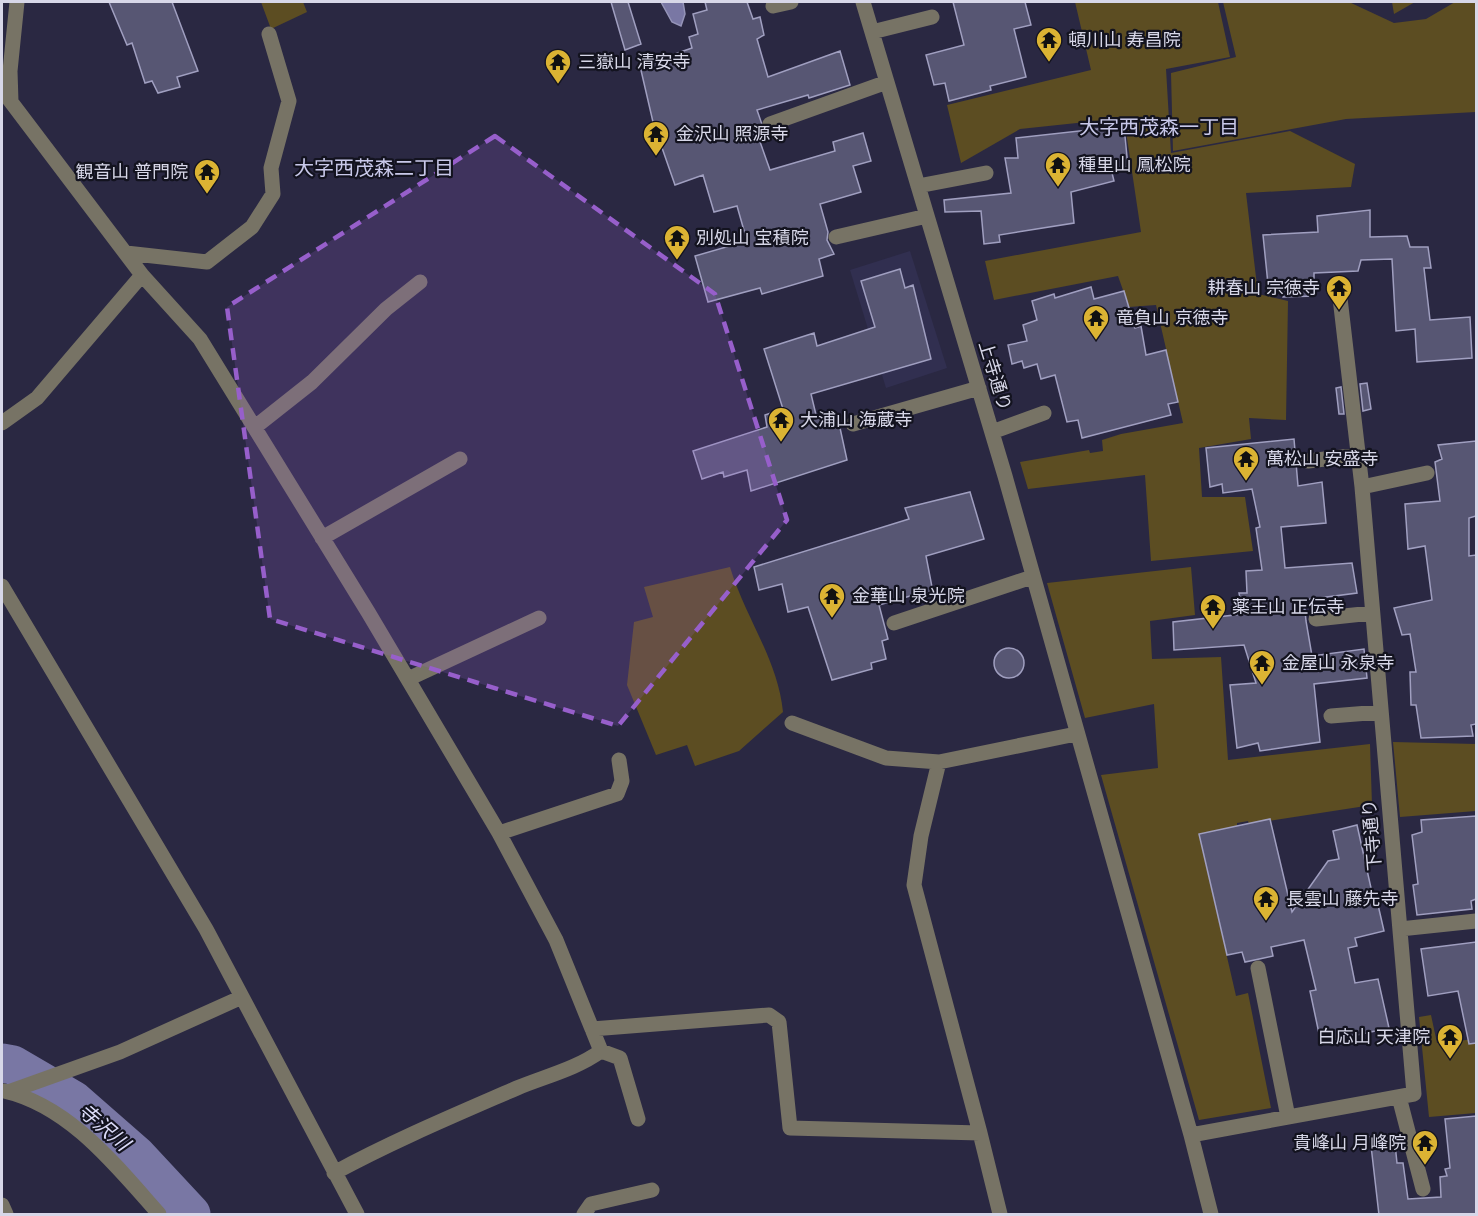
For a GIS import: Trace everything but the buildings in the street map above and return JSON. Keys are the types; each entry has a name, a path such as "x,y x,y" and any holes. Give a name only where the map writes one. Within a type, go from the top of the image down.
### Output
{"street":[{"path":"17,2 6,96 142,275 200,339 255,427 499,833 556,940 601,1051 620,1058 638,1119"},
{"path":"773,6 790,2"},
{"name":"上寺通り","path":"863,2 992,432 1191,1135 1210,1215"},
{"path":"872,32 932,17"},
{"path":"126,253 207,262 245,233 263,211 273,194 271,168 289,101 269,34"},
{"path":"771,124 887,82"},
{"path":"918,186 986,173"},
{"path":"836,237 927,216"},
{"path":"2,423 37,398 142,275"},
{"path":"255,427 312,382 386,309 420,282"},
{"name":"下寺通り","path":"1340,298 1362,487 1414,1094 1399,1097"},
{"path":"853,424 979,388"},
{"path":"992,432 1044,413"},
{"path":"1308,461 1359,455"},
{"path":"322,538 460,459"},
{"path":"1362,487 1427,473"},
{"path":"894,623 1032,576"},
{"path":"2,586 206,929 357,1215"},
{"path":"1316,619 1372,613"},
{"path":"408,679 539,618"},
{"path":"1330,716 1381,712"},
{"path":"792,723 886,758 939,762 1076,734"},
{"path":"499,833 617,794 622,781 619,760"},
{"path":"939,762 921,836 914,885 1000,1215"},
{"path":"1400,929 1476,921"},
{"path":"1258,968 1288,1117"},
{"path":"5,1091 120,1052 242,997"},
{"path":"592,1029 769,1015 779,1022 790,1128 980,1133"},
{"path":"334,1173 385,1145 538,1079 583,1063 601,1051"},
{"path":"5,1091 55,1112 108,1158 159,1215"},
{"path":"1191,1135 1399,1097 1423,1189"},
{"path":"584,1215 591,1204 652,1190"},
{"path":"2,1205 6,1215"}],"highlighted area":[{"path":"495,136 715,294 787,520 618,726 270,619 227,307"}],"shaded area":[{"path":"261,2 303,2 307,12 271,29"},
{"path":"1075,2 1218,2 1230,57 1166,69 1171,153 1290,131 1355,164 1351,187 1246,193 1258,294 1288,301 1286,420 1249,418 1251,439 1199,448 1202,497 1245,497 1253,551 1151,561 1145,475 1028,489 1020,462 1089,450 1090,453 1103,451 1102,440 1121,434 1183,423 1156,305 1129,307 1118,276 994,300 985,261 1141,232 1124,118 1020,129 961,163 947,105 1091,70"},
{"path":"1223,2 1349,2 1394,23 1426,19 1455,2 1476,2 1476,112 1346,119 1173,151 1171,73 1236,57"},
{"path":"1392,2 1415,2 1394,14"},
{"path":"910,251 947,368 886,388 850,270"},
{"path":"730,567 775,674 783,712 739,751 695,766 687,745 656,755 627,685 634,622 653,617 644,587"},
{"path":"1191,567 1195,615 1150,621 1152,659 1221,657 1228,760 1370,744 1372,805 1249,824 1248,821 1199,835 1236,996 1248,993 1271,1108 1199,1120 1101,775 1158,768 1154,704 1085,718 1047,583"},
{"path":"1393,742 1476,744 1476,811 1400,817"},
{"path":"1431,1015 1437,1043 1476,1039 1476,1113 1429,1117 1419,1017"}],"water":[{"path":"661,2 683,2 685,14 681,26 672,22"}],"waterway":[{"name":"寺沢川","path":"2,1063 13,1065 73,1100 137,1156 191,1214"}],"place":[{"name":"頓川山 寿昌院","path":"1049,63"},
{"name":"三嶽山 清安寺","path":"558,85"},
{"name":"金沢山 照源寺","path":"656,157"},
{"name":"種里山 鳳松院","path":"1058,188"},
{"name":"観音山 普門院","path":"207,195"},
{"name":"別処山 宝積院","path":"677,261"},
{"name":"耕春山 宗徳寺","path":"1339,311"},
{"name":"竜負山 京徳寺","path":"1096,341"},
{"name":"大浦山 海蔵寺","path":"781,443"},
{"name":"萬松山 安盛寺","path":"1246,482"},
{"name":"金華山 泉光院","path":"832,619"},
{"name":"薬王山 正伝寺","path":"1213,630"},
{"name":"金屋山 永泉寺","path":"1262,686"},
{"name":"長雲山 藤先寺","path":"1266,922"},
{"name":"白応山 天津院","path":"1450,1060"},
{"name":"貴峰山 月峰院","path":"1425,1166"}],"district":[{"name":"大字西茂森一丁目","path":"1159,127"},
{"name":"大字西茂森二丁目","path":"374,168"}]}
